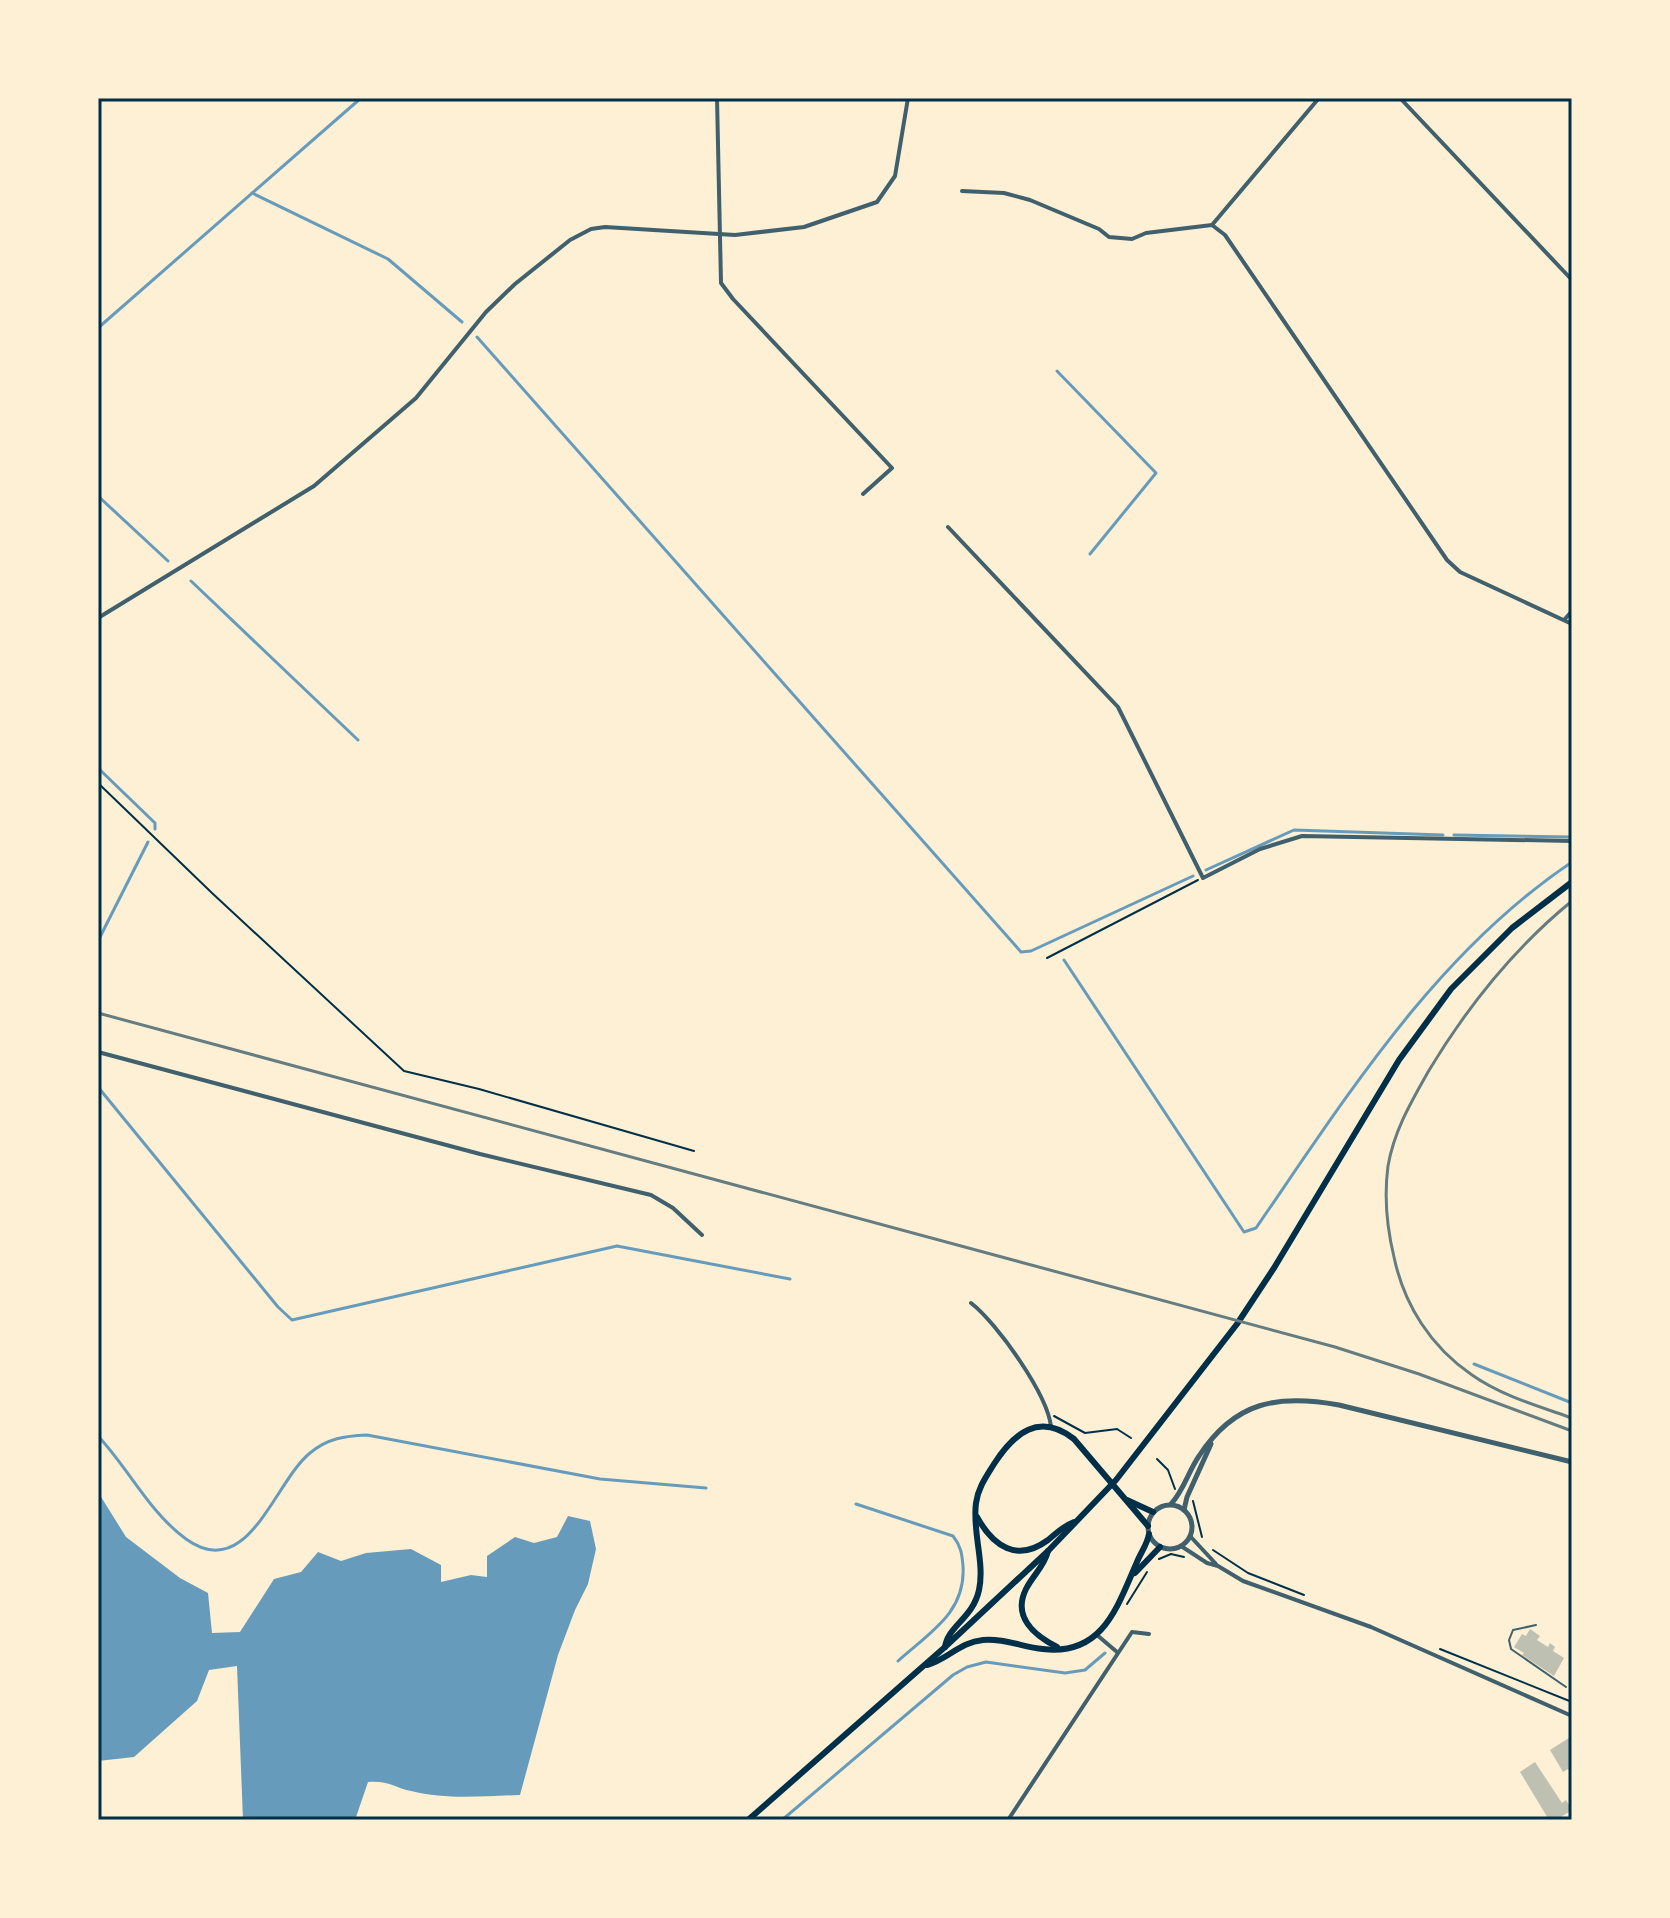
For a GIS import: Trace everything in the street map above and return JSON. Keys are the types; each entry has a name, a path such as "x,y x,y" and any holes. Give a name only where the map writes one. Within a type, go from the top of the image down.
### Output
{"main road":[{"path":"748,1820 945,1647 1048,1551 1116,1480 1248,1308 1399,1060 1451,989 1512,928 1572,882"},
{"path":"945,1647 947,1636 966,1619 979,1589 975,1514 981,1484 1005,1447 1021,1433 1030,1428 1051,1427 1064,1431 1148,1526"},
{"path":"1124,1498 1153,1512"},
{"path":"975,1514 990,1538 1016,1550 1036,1547 1065,1525 1077,1521"},
{"path":"924,1665 937,1662 959,1647 982,1640 1044,1650 1082,1646 1097,1635 1133,1575 1149,1534"},
{"path":"1133,1575 1160,1547"},
{"path":"1048,1551 1044,1565 1025,1591 1021,1604 1033,1633 1061,1649"}],"street":[{"path":"717,98 721,283 892,468 863,494"},
{"path":"98,618 314,486 416,398 486,312 570,240 591,229 605,227 735,235 804,227 877,202 895,176 908,98"},
{"path":"962,191 1004,193 1030,200 1099,229 1109,237 1132,239 1146,233 1212,225 1319,98"},
{"path":"1400,98 1572,280"},
{"path":"1212,225 1225,235 1447,560 1460,572 1572,624"},
{"path":"948,527 1118,707 1203,878 1260,849 1302,836 1572,841"},
{"path":"1564,620 1572,611"},
{"path":"98,1052 480,1154 651,1195 673,1208 702,1235"},
{"path":"971,1303 984,1313 1002,1337 1050,1413 1051,1427"},
{"path":"1171,1504 1199,1456 1232,1420 1255,1407 1282,1400 1305,1399 1572,1462"},
{"path":"1184,1510 1214,1438"},
{"path":"1171,1504 1184,1510 1191,1522 1190,1536 1181,1546 1160,1547 1149,1534 1148,1526 1153,1512 1171,1504"},
{"path":"1190,1536 1218,1566"},
{"path":"1181,1546 1243,1581 1371,1627 1572,1716"},
{"path":"1008,1820 1132,1632 1149,1634"},
{"path":"1097,1635 1117,1652"}],"lane":[{"path":"1536,1625 1513,1630 1509,1640 1511,1649 1566,1687"}],"path":[{"path":"98,783 404,1071 479,1089 694,1151"},
{"path":"1047,958 1203,878"},
{"path":"1050,1413 1085,1433 1117,1429 1131,1438"},
{"path":"1155,1560 1171,1554 1185,1557 1192,1552"},
{"path":"1121,1614 1146,1574"}],"water":[{"path":"98,1492 126,1537 180,1578 208,1593 212,1633 240,1632 274,1579 301,1572 318,1552 341,1561 366,1553 411,1549 441,1565 441,1582 471,1575 487,1577 487,1556 515,1537 534,1543 557,1537 568,1516 590,1521 596,1549 588,1584 558,1655 520,1795 438,1796 386,1783 368,1782 355,1820 243,1820 237,1666 209,1670 197,1701 134,1757 98,1761"}],"building":[{"path":"1530,1629 1540,1636 1537,1640 1548,1647 1550,1643 1555,1647 1553,1651 1564,1658 1554,1676 1514,1647 1522,1634 1526,1636"},
{"path":"1572,1736 1572,1775 1568,1769 1563,1772 1550,1750"},
{"path":"1535,1762 1562,1803 1566,1800 1572,1810 1556,1820 1549,1820 1520,1772"}],"waterway":[{"path":"98,328 361,98"},
{"path":"252,193 388,259 462,322"},
{"path":"477,337 1021,952 1031,951 1193,876"},
{"path":"1057,371 1156,473 1090,554"},
{"path":"98,496 168,561"},
{"path":"191,581 358,740"},
{"path":"98,768 155,823 155,829"},
{"path":"1206,870 1294,830 1443,835"},
{"path":"1454,835 1572,837"},
{"path":"98,941 148,842"},
{"path":"1064,960 1244,1232 1256,1228 1360,1078 1436,983 1523,898 1572,862"},
{"path":"98,1087 278,1307 292,1320 617,1246 790,1279"},
{"path":"1474,1364 1572,1403"},
{"path":"98,1436 161,1516 186,1539 208,1549 226,1549 243,1539 258,1524 310,1453 330,1441 351,1436 367,1435 600,1479 706,1488"},
{"path":"856,1504 953,1536 961,1550 962,1582 952,1609 933,1631 898,1661"},
{"path":"782,1820 953,1675 967,1667 986,1662 1065,1673 1085,1670 1105,1653"}],"railway":[{"path":"1572,901 1550,919 1492,980 1443,1048 1415,1094 1399,1129 1388,1166 1386,1189 1390,1235 1399,1275 1412,1308 1432,1338 1457,1364 1496,1389 1572,1418"},
{"path":"98,1013 1335,1347 1419,1374 1572,1431"}]}
